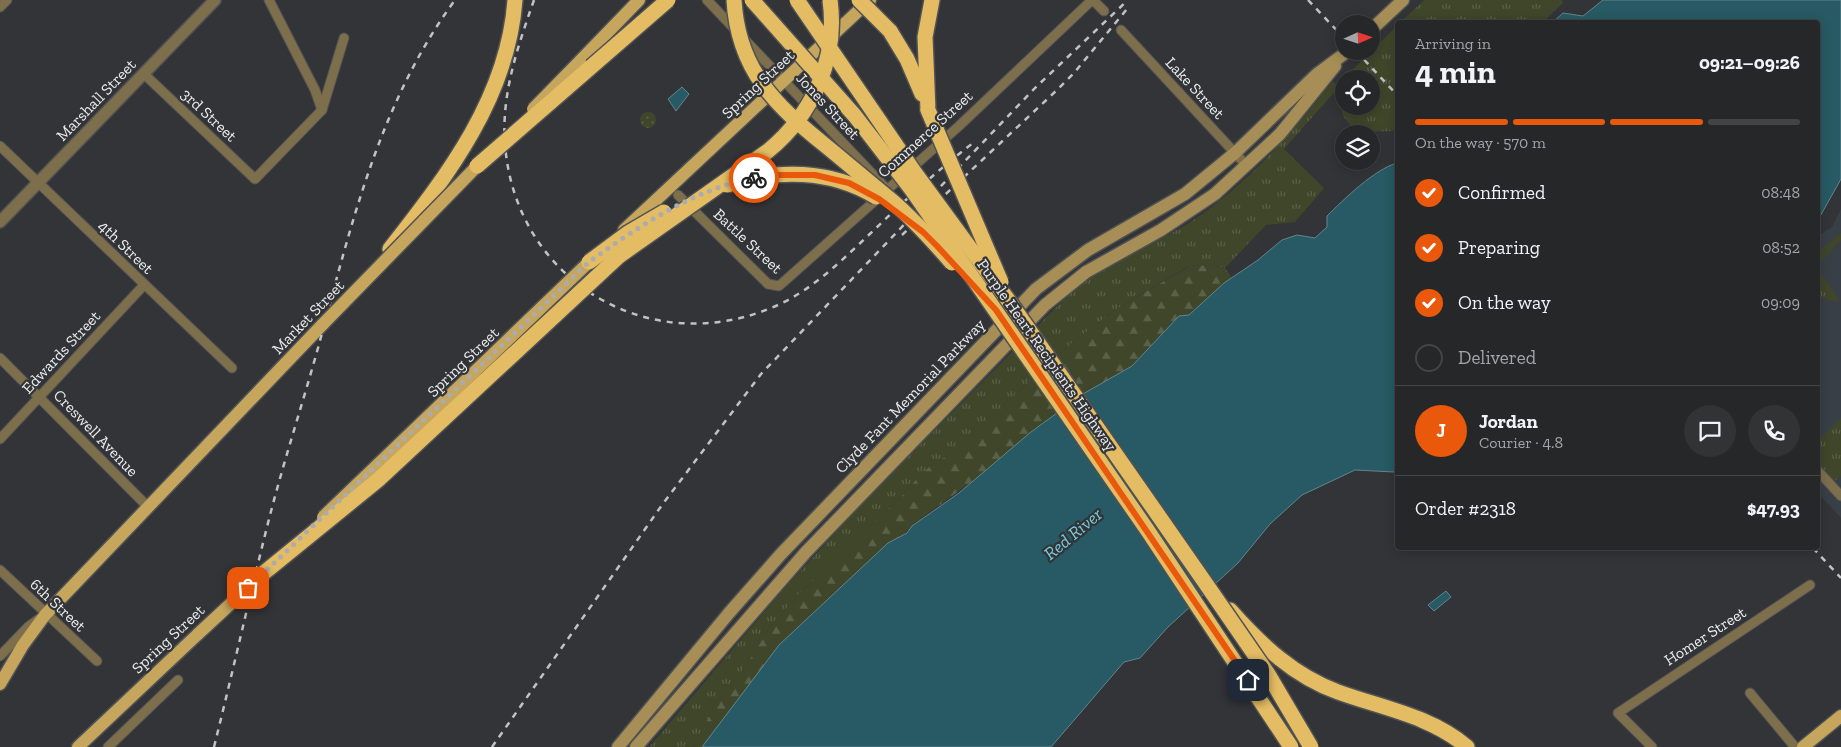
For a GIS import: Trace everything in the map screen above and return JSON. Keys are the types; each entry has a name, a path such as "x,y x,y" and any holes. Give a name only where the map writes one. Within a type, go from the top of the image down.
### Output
{"highway":[{"path":"373,272 435,192 478,122 492,94 506,56 515,0"},
{"path":"477,166 668,0"},
{"path":"734,0 739,35 745,53 765,91 782,110 906,213 996,310"},
{"name":"Purple Heart Recipients Highway","path":"752,0 855,116 912,190 1148,531 1291,747"},
{"name":"Purple Heart Recipients Highway","path":"797,0 915,173 1011,304 1268,674 1311,747"},
{"path":"260,576 378,480 619,256 768,151 789,132 805,112 822,76 832,29 830,0"},
{"path":"858,0 890,31 907,59 1011,304"},
{"path":"928,110 925,36 932,0"},
{"path":"589,262 628,233 685,201 739,181 777,175 815,175 861,188 923,232"},
{"path":"1204,581 1276,657 1303,677 1336,692 1425,721 1467,747"}],"main road":[{"name":"Market Street","path":"45,615 373,272 640,0"},
{"name":"Spring Street","path":"78,747 589,262 870,0"},
{"path":"1380,21 1402,0"},
{"name":"Clyde Fant Memorial Parkway","path":"618,747 729,613 781,554 1036,289 1088,250 1185,194 1235,152 1317,74 1337,60"},
{"name":"Clyde Fant Memorial Parkway","path":"636,747 806,552 1045,305 1086,272 1188,213 1247,166 1298,114 1340,60"},
{"path":"0,684 23,644 45,615"},
{"path":"1802,747 1841,716"}],"street":[{"path":"0,7 7,0"},
{"name":"Marshall Street","path":"0,222 215,0"},
{"path":"269,0 315,90 322,110"},
{"name":"Jones Street","path":"707,0 887,189"},
{"path":"1093,0 1104,11"},
{"name":"Commerce Street","path":"776,287 784,283 959,126 1093,0"},
{"name":"Lake Street","path":"1121,30 1247,166"},
{"path":"322,110 344,38"},
{"name":"3rd Street","path":"144,73 255,179 322,110"},
{"name":"4th Street","path":"0,146 232,368"},
{"name":"Battle Street","path":"678,194 768,284 776,287"},
{"name":"Edwards Street","path":"0,440 144,285"},
{"name":"Creswell Avenue","path":"0,358 148,507"},
{"path":"1820,473 1841,496"},
{"name":"6th Street","path":"0,570 45,615 97,661"},
{"name":"Homer Street","path":"1652,747 1618,713 1810,584"},
{"name":"Market Street","path":"0,656 28,627 45,615"},
{"path":"108,747 178,680"},
{"path":"1750,693 1795,747"}],"shaded area":[{"path":"1841,209 1841,518 1820,495 1820,235 1832,227"}],"green space":[{"path":"1424,0 1562,0 1563,3 1545,20 1403,20"},
{"path":"1395,28 1395,131 1380,131 1380,125 1350,125 1343,116 1380,115 1380,70 1352,70 1362,60 1380,60 1380,43"},
{"path":"1333,81 1335,83 1335,91 1284,149 1324,188 1295,222 1266,225 1225,268 1209,265 1189,266 1118,308 1068,346 977,429 963,450 936,461 920,475 902,496 798,595 769,629 736,681 716,703 693,747 649,747 785,588 855,511 1067,296 1094,275 1196,219 1227,195 1275,149"},
{"path":"648,112 656,120 648,128 640,120"},
{"path":"1841,233 1841,240 1820,260 1820,250"},
{"path":"1209,265 1225,268 1232,278 1189,315 1179,316 1132,366 916,522 739,700 702,747 693,747 716,703 736,681 769,629 798,595 902,496 920,475 936,461 963,450 977,429 1068,346 1118,308 1190,266"},
{"path":"1821,273 1840,301 1831,301 1820,296"},
{"path":"1841,418 1841,475 1834,482 1820,467 1820,439"}],"water":[{"path":"1603,0 1841,0 1841,179 1820,216 1820,20 1555,20 1563,13 1583,16"},
{"path":"682,87 689,94 676,111 668,99"},
{"name":"Red River","path":"1395,164 1395,471 1355,470 1302,495 1270,524 1238,563 1168,627 1140,658 1124,662 1051,747 702,747 779,645 888,543 907,533 912,526 959,493 1031,432 1083,394 1132,366 1179,316 1189,315 1224,283 1258,260 1282,240 1297,235 1315,238 1327,227 1327,216 1369,178"},
{"path":"1446,591 1451,597 1434,611 1428,605"}],"railway":[{"path":"214,747 272,508 370,167 406,81 429,40 455,0"},
{"path":"534,0 512,70 504,125 505,144 514,193 534,235 563,271 598,298 639,315 684,323 731,320 778,305 792,298 828,272 897,208 973,143"},
{"path":"492,747 662,505 761,374 1035,88 1128,0"},
{"path":"1308,0 1335,28"},
{"path":"902,235 1074,73 1127,9"},
{"path":"1364,60 1395,93"},
{"path":"1815,550 1841,578"}],"way so far":[{"path":"248,588 554,298 589,262 628,233 685,201 739,181 754,178"}],"route":[{"path":"754,178 796,174 815,175 849,183 879,199 923,232 937,246 996,310 1248,680"}]}
